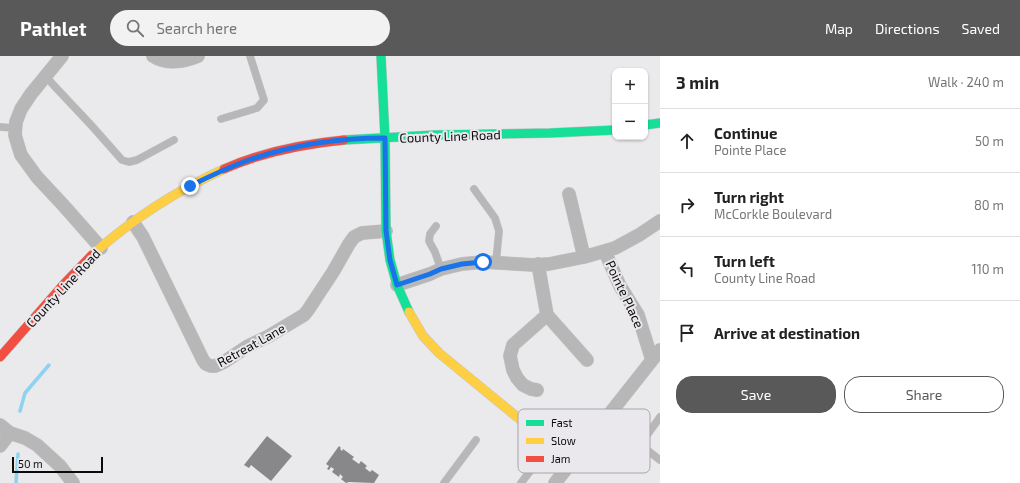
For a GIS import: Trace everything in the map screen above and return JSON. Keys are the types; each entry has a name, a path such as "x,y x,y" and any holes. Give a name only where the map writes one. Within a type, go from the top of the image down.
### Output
{"main road":[{"path":"381,56 385,138 386,231 390,260 397,285 411,316 424,336 439,353 518,418"},
{"path":"648,125 660,123"},
{"name":"County Line Road","path":"0,357 61,287 100,248 153,208 190,186 246,161 283,150 331,141 440,135 527,134 612,130"}],"street":[{"path":"62,56 31,94 21,109 15,128 17,142 21,155 37,177 100,248"},
{"path":"153,56 157,59 168,62 198,56"},
{"path":"568,194 584,258"},
{"name":"Pointe Place","path":"397,285 441,269 462,264 483,262 549,264 584,258 605,252 621,245 660,221"},
{"name":"Retreat Lane","path":"133,222 143,237 203,360 206,364 211,366 224,362 248,346 269,336 304,315 333,272 354,237 362,233 386,231"},
{"name":"Pointe Place","path":"605,252 620,286 638,315 656,355"},
{"path":"538,264 547,315 587,360"},
{"path":"537,390 523,385 517,378 513,370 510,356 512,345 547,315"},
{"path":"613,409 656,355"},
{"path":"0,446 5,429 25,438 37,445 60,466 74,483"},
{"path":"556,483 564,473"}],"lane":[{"path":"221,119 257,108 264,100 250,56"},
{"path":"45,76 92,125 122,160 129,162 137,160 174,140"},
{"path":"0,127 15,128"},
{"path":"474,189 495,218 499,230 496,263"},
{"path":"436,226 430,234 429,240 441,269"},
{"path":"650,431 660,417"},
{"path":"444,483 476,440"},
{"path":"650,452 660,460"},
{"path":"521,483 529,473"}],"building":[{"path":"267,436 292,456 271,481 251,465 249,468 244,465"},
{"path":"339,446 342,451 343,449 354,457 352,459 359,464 361,461 367,466 365,468 370,472 372,470 379,475 374,483 346,483 341,479 343,477 340,474 339,477 332,472 334,469 331,467 329,470 327,469 329,466 326,464"}],"waterway":[{"path":"20,411 25,393 49,365"},
{"path":"16,483 18,454"}],"traffic: fast":[{"path":"381,56 385,138 386,231 390,260 397,285 409,312"},
{"path":"648,125 660,123"},
{"path":"344,140 435,135 612,130"}],"traffic: slow":[{"path":"92,255 138,218 171,197 224,169"},
{"path":"409,312 423,336 439,353 518,418"}],"traffic: jam":[{"path":"224,169 268,153 313,144 344,140"},
{"path":"0,357 64,284 92,255"}],"route":[{"path":"190,186 246,161 277,151 331,141 385,138 386,231 390,260 397,285 441,269 462,264 483,262"}]}
